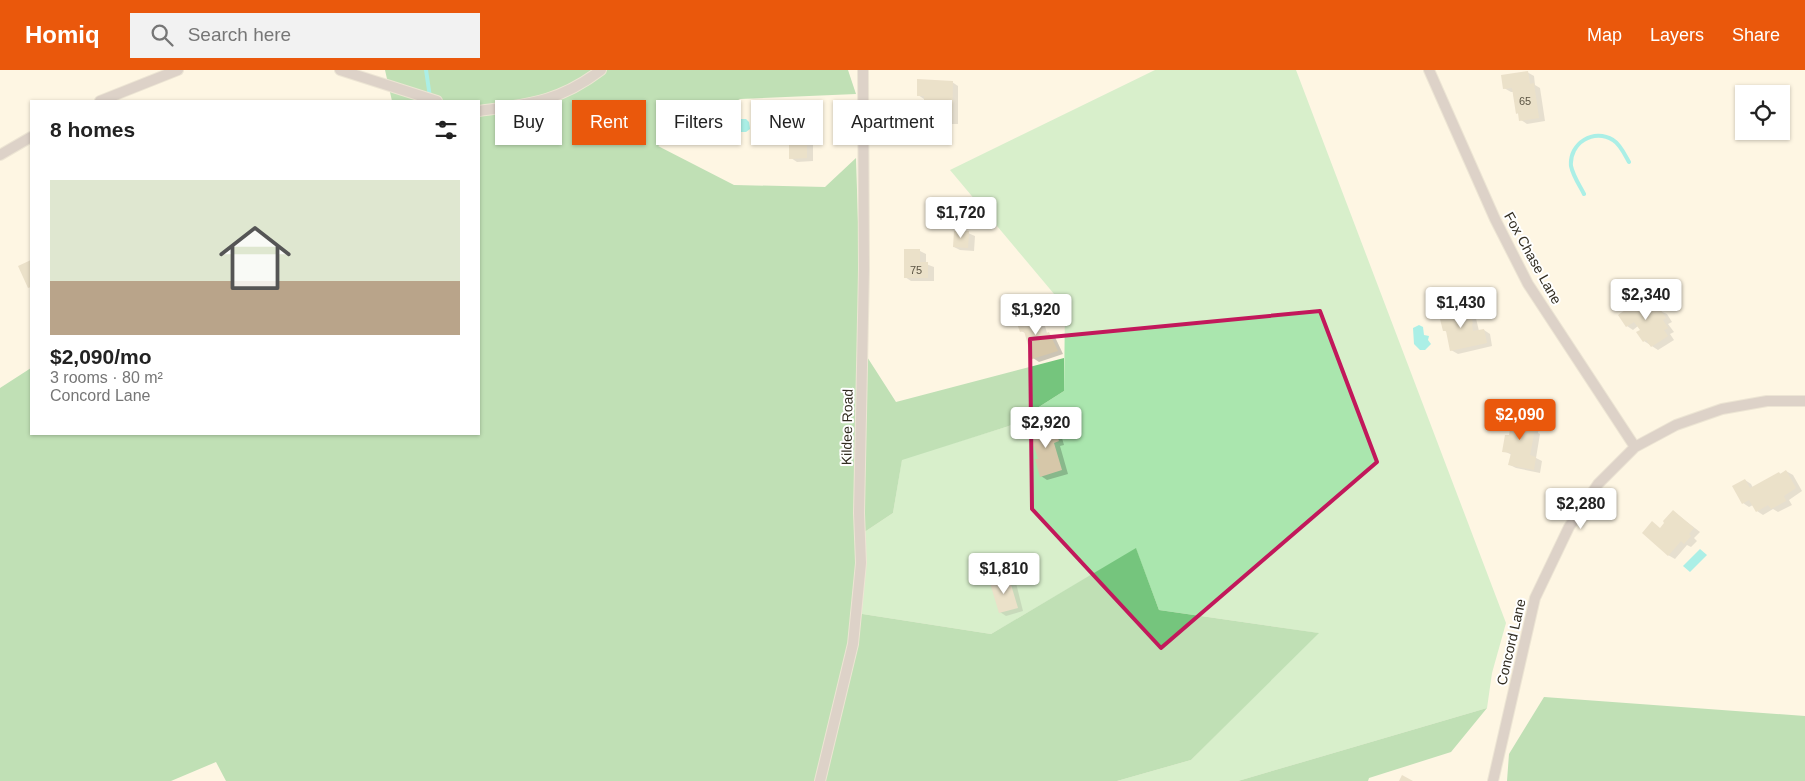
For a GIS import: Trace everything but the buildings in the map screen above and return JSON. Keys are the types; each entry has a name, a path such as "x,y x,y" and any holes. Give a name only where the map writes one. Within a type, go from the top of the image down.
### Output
{"street":[{"path":"103,100 178,70"},
{"path":"340,70 432,100"},
{"path":"480,111 529,104 554,98 585,82 601,70"},
{"name":"Kildee Road","path":"820,781 853,644 861,563 859,513 864,269 863,70"},
{"name":"Fox Chase Lane","path":"1429,70 1495,219 1528,284 1635,447"},
{"path":"0,155 30,138"},
{"name":"Concord Lane","path":"1493,781 1535,598 1569,527 1598,484 1635,447 1676,425 1722,409 1767,401 1805,401"}],"highlighted area":[{"path":"1320,311 1377,462 1161,648 1032,509 1030,339"}],"green space":[{"path":"385,70 848,70 856,94 738,100 656,100 656,145 660,145 658,146 734,185 825,187 856,158 862,349 896,402 1064,358 1064,391 1009,426 902,460 893,513 863,533 856,613 991,634 1136,548 1159,610 1319,633 1191,760 1117,781 226,781 216,762 171,781 0,781 0,388 30,369 30,435 480,435 480,100 392,100"},
{"path":"1155,70 1296,70 1506,623 1492,673 1487,708 1238,781 1117,781 1191,760 1318,633 1159,610 1136,549 991,634 856,613 863,533 893,513 902,459 1009,426 1064,391 1065,307 950,170"},
{"path":"1544,697 1805,716 1805,781 1507,781 1509,754"},
{"path":"1487,708 1451,752 1369,778 1368,781 1238,781"}],"water":[{"path":"741,119 746,119 749,122 750,129 746,132 741,132"},
{"path":"1419,325 1423,327 1424,335 1429,336 1428,340 1431,344 1425,350 1420,350 1414,344 1413,328"},
{"path":"1700,549 1707,555 1690,572 1683,566"}],"waterway":[{"path":"426,70 430,97"},
{"path":"1584,194 1571,166 1571,158 1574,151 1584,140 1598,136 1613,140 1620,147 1629,162"}]}
